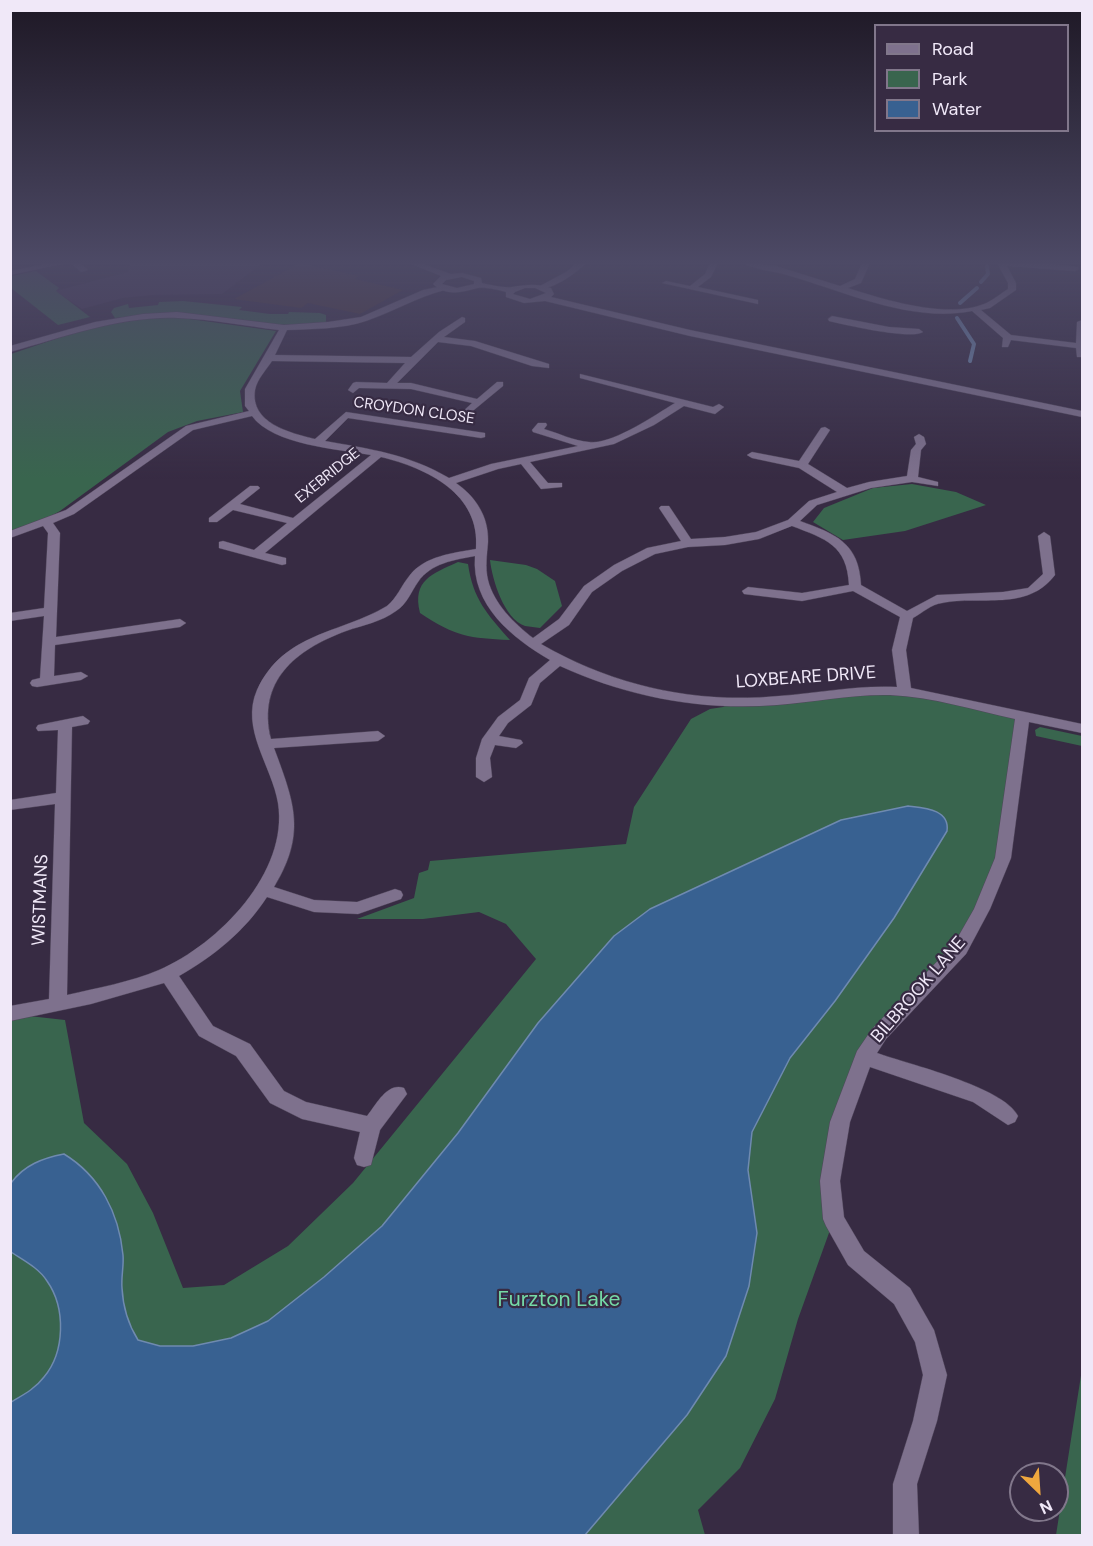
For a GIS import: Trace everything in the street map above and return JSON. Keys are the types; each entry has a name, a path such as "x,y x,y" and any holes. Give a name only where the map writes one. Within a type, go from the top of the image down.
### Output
{"street":[{"path":"10,349 57,335"},
{"path":"10,535 47,523 70,512 190,428 254,413 250,403 250,390 280,335"},
{"path":"391,384 412,360 440,335"},
{"path":"700,335 922,383 1083,414"},
{"path":"1001,335 1006,341 1080,351 1081,335"},
{"path":"437,339 472,343 546,366"},
{"path":"269,358 412,360"},
{"path":"583,376 605,386 715,411 718,407"},
{"path":"353,390 356,385 391,384 479,402"},
{"path":"463,416 500,384"},
{"path":"449,482 495,466 610,442 650,423 682,402"},
{"name":"LOXBEARE DRIVE","path":"254,413 267,425 292,437 380,453 417,465 449,482 464,495 477,514 482,530 480,552 482,583 497,609 533,644 558,660 604,681 655,694 693,699 775,701 872,691 905,692 1083,728"},
{"name":"CROYDON CLOSE","path":"317,443 346,415 481,435"},
{"path":"542,425 537,430 594,447"},
{"path":"802,465 825,430"},
{"path":"912,479 916,450 921,444 919,437"},
{"name":"EXEBRIDGE","path":"256,554 380,453"},
{"path":"752,455 802,465 845,492"},
{"path":"523,460 545,487 558,485"},
{"path":"533,644 564,622 588,589 618,568 651,551 688,543 759,536 792,522 813,503 869,484 912,479 933,484"},
{"path":"213,520 254,488"},
{"name":"EXEBRIDGE","path":"233,506 295,522"},
{"path":"665,508 688,543"},
{"path":"792,522 843,545 852,557 855,587"},
{"path":"47,523 54,533 49,642 42,682 81,676"},
{"path":"905,692 899,650 907,616 937,599 1004,596 1037,588 1049,575 1044,536"},
{"path":"223,545 282,561"},
{"path":"10,1014 106,994 168,974 232,929 264,890 279,860 286,831 286,804 264,744 259,711 264,691 272,675 292,657 334,631 385,613 397,606 415,577 428,566 450,557 480,552"},
{"path":"748,591 801,599 825,596 855,587 907,616"},
{"path":"10,617 50,611"},
{"path":"49,642 183,622"},
{"path":"484,777 483,758 489,739 503,720 526,702 534,681 558,660"},
{"name":"BILBROOK LANE","path":"906,1536 905,1484 926,1421 935,1375 926,1338 902,1296 856,1258 834,1219 830,1181 840,1122 864,1057 879,1034 960,949 982,909 1004,858 1023,716"},
{"path":"43,728 83,721"},
{"name":"WISTMANS","path":"58,1004 65,724"},
{"path":"264,744 378,736"},
{"path":"489,739 516,742"},
{"path":"10,805 64,797"},
{"path":"264,890 314,906 358,908 395,896"},
{"path":"168,974 206,1030 243,1050 277,1097 302,1110 372,1126"},
{"name":"BILBROOK LANE","path":"864,1057 980,1096 1008,1116"},
{"path":"364,1158 372,1126 397,1094"}],"green space":[{"path":"67,335 274,335 240,391 243,412 197,421 168,432 60,511 29,528 11,534 11,354"},
{"path":"912,484 956,492 986,505 905,531 843,540 813,522 824,508 873,488"},
{"path":"490,560 526,565 537,569 555,581 562,606 540,628 525,626 518,622 500,598"},
{"path":"458,562 468,564 477,597 510,640 453,632 420,613 419,593 426,580 440,570"},
{"name":"Furzton Lake","path":"905,692 1023,716 1003,858 960,949 879,1034 840,1122 834,1219 798,1319 775,1399 740,1468 698,1510 705,1535 11,1535 11,1014 65,1020 84,1123 127,1164 153,1213 183,1288 224,1285 288,1246 353,1183 536,959 506,924 479,912 423,919 357,919 414,898 419,873 428,870 430,861 626,844 634,807 691,719 710,709 723,707 734,701"},
{"path":"1040,727 1082,736 1082,746 1036,736 1035,730"},
{"path":"1082,1369 1082,1535 1056,1535 1058,1522 1069,1522 1067,1462"}],"water":[{"name":"Furzton Lake","path":"908,806 928,809 940,814 947,824 947,831 894,918 835,1001 790,1058 752,1132 748,1170 757,1233 749,1286 726,1356 687,1415 585,1535 11,1535 11,1402 33,1388 51,1367 59,1343 60,1330 57,1304 44,1276 11,1252 11,1183 22,1171 41,1160 64,1154 88,1173 106,1197 121,1240 125,1309 138,1340 160,1346 193,1346 231,1338 268,1321 324,1277 382,1226 458,1133 538,1023 614,936 650,909 841,820"}],"waterway":[{"path":"968,335 974,344 970,361"}]}
